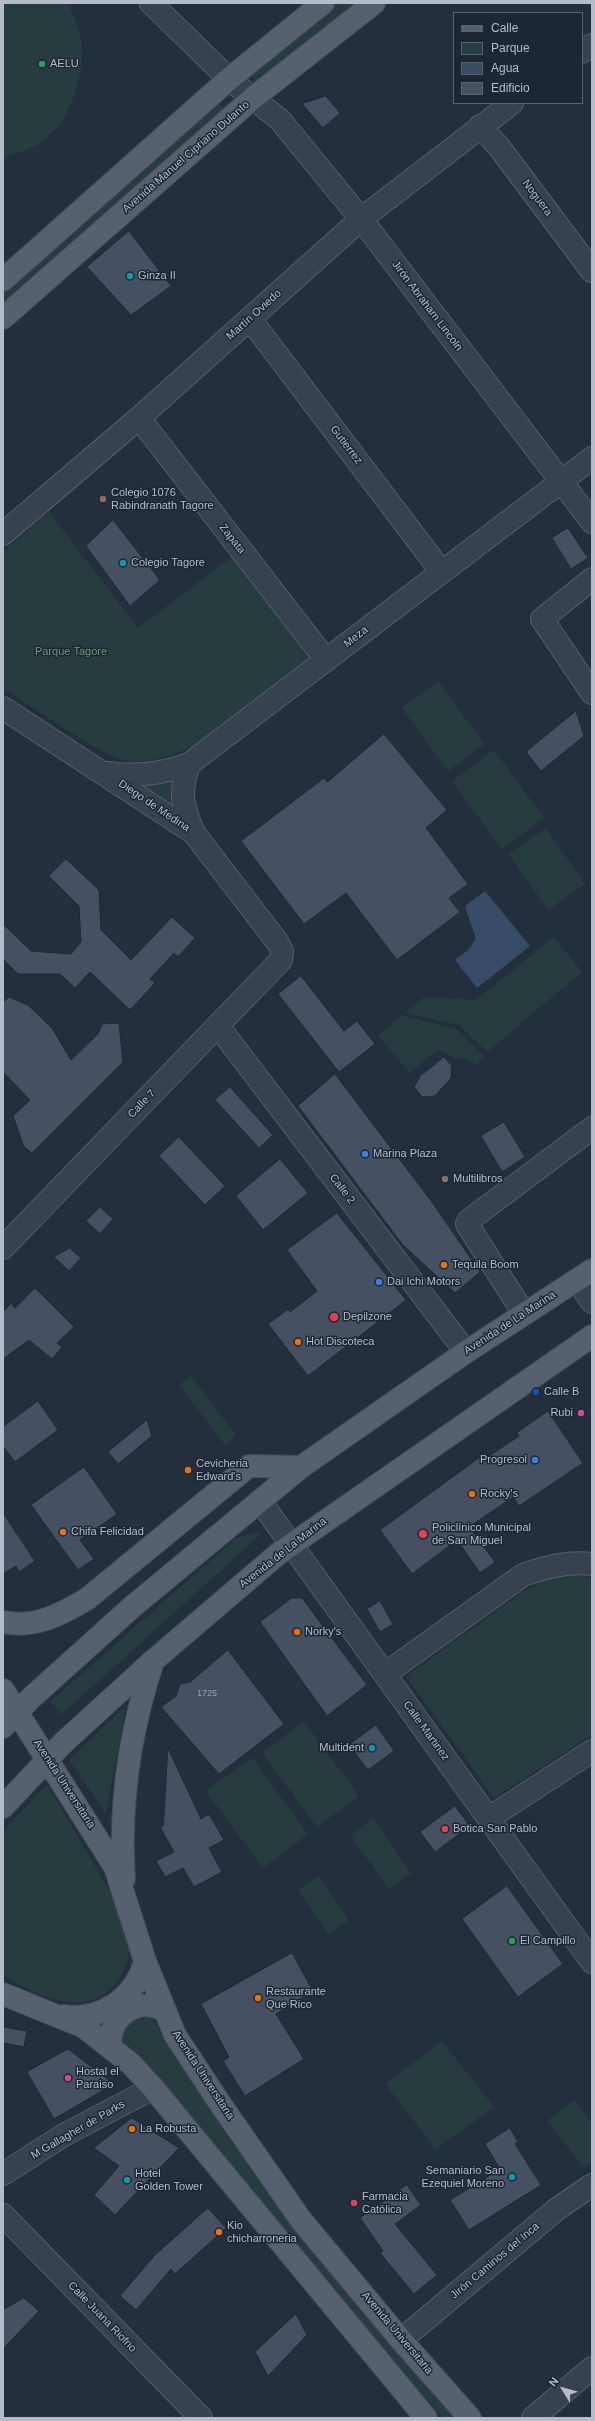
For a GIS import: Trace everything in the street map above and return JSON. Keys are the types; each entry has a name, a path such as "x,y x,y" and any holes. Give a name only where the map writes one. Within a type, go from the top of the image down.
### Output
{"main road":[{"path":"3,280 229,79 324,3"},
{"name":"Avenida Manuel Cipriano Dulanto","path":"3,318 253,98 374,3"},
{"name":"Avenida de La Marina","path":"10,1720 132,1607 301,1467 466,1352 584,1275"},
{"name":"Avenida de La Marina","path":"3,1807 46,1758 154,1660 292,1544 592,1336"},
{"path":"3,1622 35,1622 58,1616 87,1598 249,1466 301,1467"},
{"path":"124,1892 123,1834 128,1766 139,1709 154,1660"},
{"name":"Avenida Universitaria","path":"3,1690 10,1720 46,1758 106,1850 124,1892 145,1961 175,2035 219,2102 301,2220 401,2340 470,2418"},
{"path":"60,2016 90,2016 116,2004 133,1987 145,1961"},
{"path":"3,1994 27,2006"},
{"path":"3,2002 27,2006 60,2016 84,2027 131,2064 154,2088 426,2418"},
{"path":"110,2047 110,2034 113,2025 126,2011 134,2007 148,2005 166,2012"}],"street":[{"name":"Jirón Abraham Lincoln","path":"151,3 229,79 280,120 361,219 592,522"},
{"path":"583,51 592,45"},
{"name":"Martín Oviedo","path":"3,534 139,418 361,219 480,126 511,104"},
{"name":"Noguera","path":"480,126 499,147 592,271"},
{"name":"Gutierrez","path":"250,318 442,571"},
{"name":"Zapata","path":"139,418 326,660"},
{"name":"Meza","path":"104,772 122,775 155,773 189,764 592,458"},
{"path":"592,579 542,618 592,693"},
{"name":"Diego de Medina","path":"3,708 104,772 194,833 278,943 282,952 280,960"},
{"path":"189,764 183,784 183,800 186,815 194,833"},
{"name":"Calle 7","path":"3,1248 280,960"},
{"name":"Calle 2","path":"218,1026 466,1352"},
{"path":"524,1314 468,1229 468,1221 592,1128"},
{"path":"584,1275 592,1302"},
{"name":"Calle Martinez","path":"260,1501 592,1962"},
{"path":"385,1674 523,1575 544,1567 569,1563 592,1564"},
{"path":"489,1818 592,1751"},
{"name":"M Gallagher de Parks","path":"3,2174 64,2135 154,2088"},
{"name":"Jirón Caminos del Inca","path":"401,2340 557,2209 592,2186"},
{"name":"Calle Juana Riofrio","path":"3,2215 201,2418"},
{"path":"533,2418 592,2368"}],"green space":[{"name":"AELU","path":"3,3 68,3 79,30 82,42 82,60 73,99 60,123 52,133 42,142 3,158"},
{"path":"335,3 361,3 260,83 255,81 251,75"},
{"path":"213,104 220,104 225,109 3,309 3,289"},
{"name":"Parque Tagore","path":"49,512 138,628 233,556 311,661 211,737 163,758 133,762 106,753 87,743 3,688 3,552"},
{"path":"438,681 484,744 448,771 402,708"},
{"path":"494,750 544,818 502,849 452,781"},
{"path":"180,773 176,815 137,783"},
{"path":"546,828 585,884 548,910 509,854"},
{"path":"554,937 582,972 487,1052 459,1025 405,1013 424,997 476,1000"},
{"path":"402,1015 457,1030 484,1056 476,1065 464,1057 455,1059 438,1049 410,1073 378,1036"},
{"path":"191,1376 236,1435 225,1445 179,1385"},
{"path":"256,1532 261,1534 61,1715 51,1701 235,1539"},
{"path":"570,1575 592,1578 592,1735 494,1798 406,1676 526,1590 547,1578"},
{"path":"126,1705 106,1814 69,1760"},
{"path":"304,1721 359,1796 317,1827 262,1753"},
{"path":"252,1758 308,1834 263,1868 206,1791"},
{"path":"47,1784 119,1907 128,1937 129,1955 122,1973 116,1982 104,1994 90,2001 76,2003 60,2001 30,1990 3,1974 3,1831"},
{"path":"373,1819 411,1873 389,1889 350,1835"},
{"path":"318,1876 349,1920 329,1934 298,1890"},
{"path":"151,2015 166,2042 232,2143 468,2418 443,2418 297,2252 121,2041 119,2031 130,2016"},
{"path":"442,2041 494,2107 436,2149 385,2084"},
{"path":"574,2100 592,2123 592,2162 584,2168 547,2121"}],"water":[{"path":"485,891 530,946 477,988 455,960 468,950 476,939 465,906"}],"building":[{"path":"326,96 340,113 323,128 302,104"},
{"name":"Ginza II","path":"129,231 171,286 131,315 87,267"},
{"name":"Colegio Tagore","path":"113,520 160,580 130,606 86,546"},
{"path":"568,528 588,558 571,569 552,538"},
{"path":"576,711 584,736 541,771 526,752"},
{"path":"384,734 447,810 426,828 468,884 449,898 460,912 397,960 346,893 304,924 241,841 324,778 327,782"},
{"path":"66,859 99,890 101,930 131,960 172,917 195,938 178,957 174,953 150,979 155,983 130,1010 90,972 75,988 60,974 18,974 3,959 3,924 31,951 71,954 81,942 79,906 49,876"},
{"path":"301,976 344,1031 357,1021 375,1044 339,1072 278,994"},
{"path":"9,997 28,1005 52,1028 71,1060 98,1034 102,1024 119,1023 123,1062 32,1153 24,1147 13,1116 30,1100 3,1072 3,1003"},
{"path":"444,1057 452,1066 451,1078 435,1096 422,1097 414,1087 422,1073"},
{"name":"Marina Plaza","path":"335,1074 432,1202 480,1272 455,1293 403,1245 298,1106"},
{"path":"230,1087 273,1135 259,1148 215,1100"},
{"path":"504,1122 525,1157 502,1172 481,1136"},
{"path":"179,1137 225,1186 205,1205 159,1156"},
{"path":"280,1159 308,1193 263,1230 236,1196"},
{"path":"100,1207 113,1219 100,1234 86,1221"},
{"path":"337,1213 406,1300 308,1376 268,1324 288,1309 290,1312 317,1291 287,1250"},
{"path":"70,1248 81,1258 69,1271 54,1257"},
{"path":"35,1288 74,1327 57,1343 62,1347 52,1359 29,1340 3,1359 3,1312 11,1303 15,1308"},
{"path":"38,1401 58,1430 15,1462 3,1446 3,1427"},
{"path":"548,1411 583,1463 519,1506 513,1497 469,1527 495,1562 480,1573 457,1540 412,1574 380,1530 484,1454 486,1458 519,1436 517,1433"},
{"path":"147,1420 152,1436 118,1464 108,1452"},
{"path":"84,1467 117,1514 80,1540 94,1559 78,1570 31,1505"},
{"path":"3,1513 35,1561 19,1572 16,1566 3,1574"},
{"path":"292,1598 302,1598 367,1685 327,1716 260,1622"},
{"path":"380,1601 393,1624 380,1632 367,1609"},
{"path":"228,1650 284,1724 219,1774 161,1707 176,1696 180,1684 190,1682"},
{"name":"Multident","path":"376,1725 394,1751 368,1770 349,1745"},
{"path":"168,1748 201,1819 209,1814 224,1840 209,1848 222,1872 194,1887 183,1868 165,1877 156,1861 174,1852 160,1827 163,1826"},
{"name":"Botica San Pablo","path":"455,1806 470,1826 435,1852 420,1832"},
{"name":"El Campillo","path":"507,1886 563,1964 518,1997 462,1919"},
{"path":"292,1953 313,1991 276,2014 304,2059 245,2096 223,2061 229,2057 201,2004"},
{"path":"3,2027 27,2031 24,2047 3,2043"},
{"name":"Hostal el Paraiso","path":"68,2049 114,2084 54,2119 27,2072"},
{"name":"Hotel Golden Tower","path":"132,2118 179,2148 115,2215 94,2195 119,2166 94,2148"},
{"name":"Semaniario San Ezequiel Moreno","path":"510,2128 518,2142 515,2144 541,2185 469,2230 450,2200 500,2169 485,2144"},
{"path":"407,2185 421,2205 395,2224 437,2275 414,2294 380,2253 383,2251 360,2218"},
{"path":"208,2208 226,2228 175,2274 171,2269 136,2310 120,2296 154,2256"},
{"path":"24,2298 39,2311 3,2349 3,2310"},
{"path":"296,2314 307,2335 268,2376 255,2352"}],"place":[{"name":"AELU","path":"42,64"},
{"name":"Ginza II","path":"130,276"},
{"name":"Colegio 1076 Rabindranath Tagore","path":"103,499"},
{"name":"Colegio Tagore","path":"123,563"},
{"name":"Marina Plaza","path":"365,1154"},
{"name":"Multilibros","path":"445,1179"},
{"name":"Tequila Boom","path":"444,1265"},
{"name":"Dai Ichi Motors","path":"379,1282"},
{"name":"Depilzone","path":"334,1317"},
{"name":"Hot Discoteca","path":"298,1342"},
{"name":"Calle B","path":"536,1392"},
{"name":"Rubi","path":"581,1413"},
{"name":"Progresol","path":"535,1460"},
{"name":"Cevicheria Edward's","path":"188,1470"},
{"name":"Rocky's","path":"472,1494"},
{"name":"Chifa Felicidad","path":"63,1532"},
{"name":"Policlínico Municipal de San Miguel","path":"423,1534"},
{"name":"Norky's","path":"297,1632"},
{"name":"Multident","path":"372,1748"},
{"name":"Botica San Pablo","path":"445,1829"},
{"name":"El Campillo","path":"512,1941"},
{"name":"Restaurante Que Rico","path":"258,1998"},
{"name":"Hostal el Paraiso","path":"68,2078"},
{"name":"La Robusta","path":"132,2129"},
{"name":"Semaniario San Ezequiel Moreno","path":"512,2177"},
{"name":"Hotel Golden Tower","path":"127,2180"},
{"name":"Farmacia Católica","path":"354,2203"},
{"name":"Kio chicharroneria","path":"219,2232"}]}
